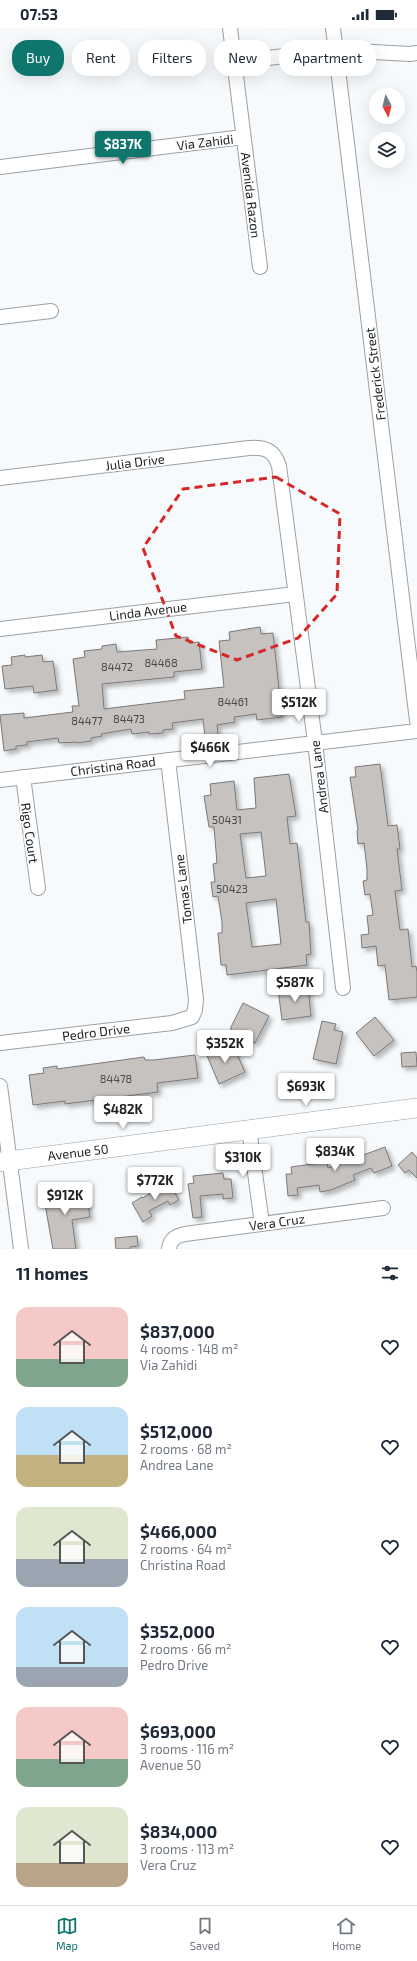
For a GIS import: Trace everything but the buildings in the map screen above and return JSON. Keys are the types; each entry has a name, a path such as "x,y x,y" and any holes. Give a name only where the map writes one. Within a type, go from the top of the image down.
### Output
{"main road":[{"name":"Avenue 50","path":"5,1161 417,1108"}],"street":[{"name":"Avenida Razon","path":"230,28 231,40"},
{"name":"Frederick Street","path":"333,28 335,40"},
{"path":"376,52 417,53"},
{"name":"Avenida Razon","path":"236,76 260,267"},
{"name":"Frederick Street","path":"339,76 417,721"},
{"name":"Via Zahidi","path":"0,167 244,137"},
{"path":"0,317 51,311"},
{"name":"Julia Drive","path":"0,478 249,448 261,447 270,451"},
{"name":"Andrea Lane","path":"270,451 276,458 279,466 315,742 344,988"},
{"name":"Linda Avenue","path":"0,629 295,594"},
{"name":"Christina Road","path":"0,780 417,731"},
{"name":"Tomas Lane","path":"168,760 196,999 195,1010 192,1016"},
{"name":"Rigo Court","path":"23,777 38,888"},
{"name":"Pedro Drive","path":"0,1043 172,1023 192,1016"},
{"path":"0,1086 5,1161 21,1249"},
{"path":"250,1129 262,1224"},
{"name":"Vera Cruz","path":"170,1245 176,1236 185,1234 383,1208"}],"highlighted area":[{"path":"276,477 340,514 337,594 298,638 237,660 176,636 143,548 183,489"}]}
